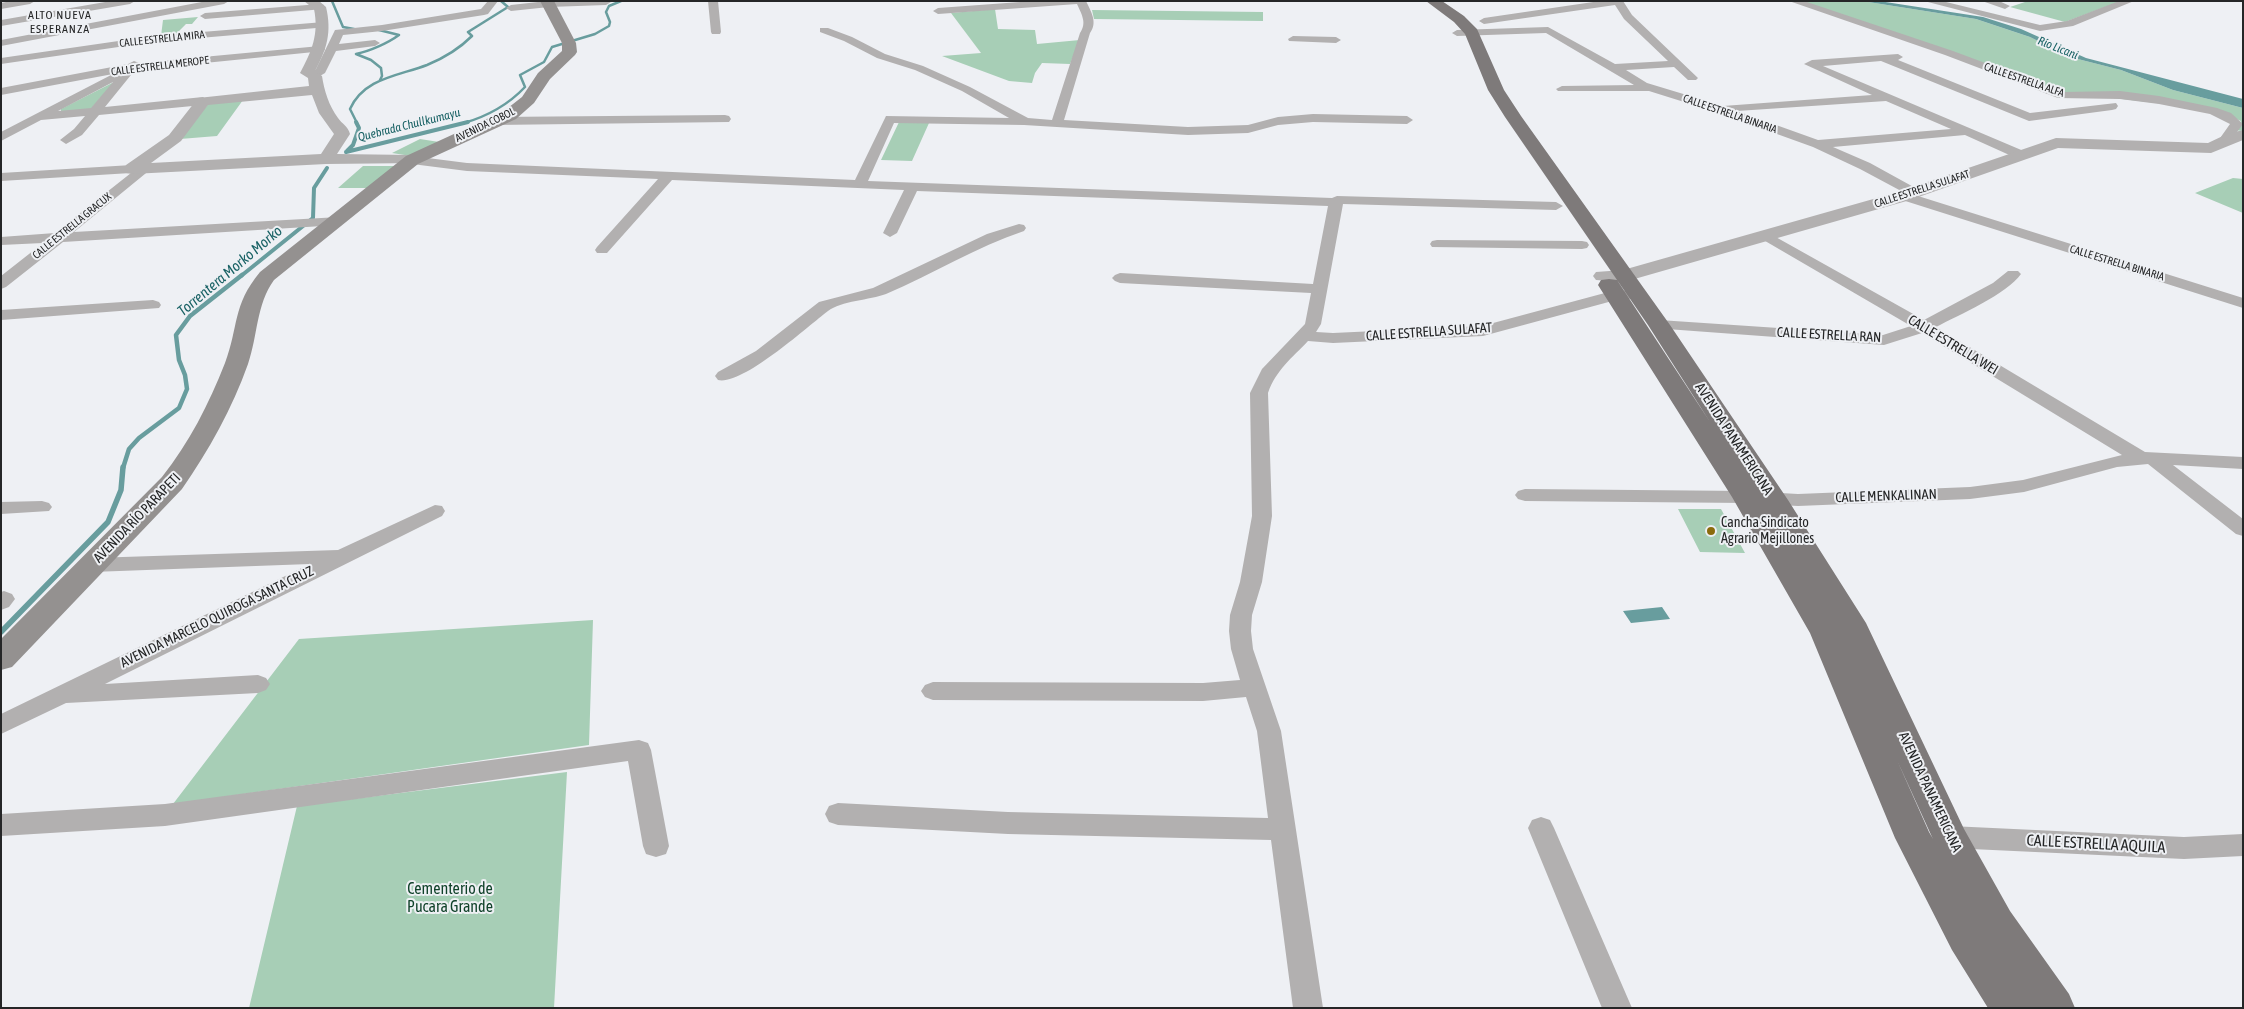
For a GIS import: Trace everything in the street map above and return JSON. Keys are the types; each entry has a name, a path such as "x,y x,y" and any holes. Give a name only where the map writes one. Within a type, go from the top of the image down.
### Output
{"main road":[{"path":"1417,1 1461,28"},
{"path":"1433,1 1461,28"},
{"name":"AVENIDA COBOL","path":"412,160 510,115 528,100 544,76 570,52 568,42 548,3"},
{"name":"AVENIDA PANAMERICANA","path":"1461,28 1473,73 1489,104 1573,232 1659,325 1760,498 1826,633 1912,838 1966,937 2012,1008"},
{"name":"AVENIDA PANAMERICANA","path":"1461,28 1496,90 1620,285 1760,498 1855,631 1950,837 1996,923 2054,1008"},
{"name":"AVENIDA RÍO PARAPETI","path":"1,659 172,483 198,445 224,396 238,360 248,306 257,288 267,276 330,221 412,160"}],"street":[{"path":"1,6 30,1"},
{"path":"1,23 130,1"},
{"path":"134,1 154,18"},
{"path":"154,18 224,1"},
{"path":"326,159 338,141 341,130 335,126 315,83 307,73 339,32 382,28 484,12 493,1"},
{"path":"713,1 716,32"},
{"path":"936,6 1080,1 1091,23 1090,28 1085,33 1056,124"},
{"path":"1532,1 1549,12"},
{"path":"1461,28 1615,1 1619,3 1628,18 1674,64 1692,78"},
{"name":"CALLE ESTRELLA ALFA","path":"1794,1 1949,53 2062,96 2120,95 2159,100 2213,111 2235,120 2237,123 2224,141"},
{"path":"1929,1 2044,28 2069,24 2129,1"},
{"path":"1987,1 2005,6"},
{"path":"511,8 548,3 606,2"},
{"path":"1,43 154,18 315,4 324,25 326,48"},
{"path":"936,6 948,22"},
{"path":"66,140 78,132 96,111 153,38 154,18"},
{"name":"CALLE ESTRELLA MIRA","path":"1,61 153,38 324,25"},
{"name":"CALLE ESTRELLA BINARIA","path":"1461,28 1548,30 1643,85 1720,109 1817,144 1865,166 1909,195 2243,302"},
{"path":"824,30 848,39 881,56 919,68 959,85 1025,122"},
{"path":"1293,40 1336,40"},
{"name":"CALLE ESTRELLA MEROPE","path":"1,92 131,67 375,43"},
{"path":"1949,53 1810,64 2021,155"},
{"path":"1884,58 2029,117 2159,100"},
{"path":"1612,68 1674,64"},
{"path":"1,85 131,67"},
{"path":"4,134 131,67"},
{"path":"39,116 203,100 315,83"},
{"path":"1562,89 1654,88"},
{"path":"1720,109 1886,98"},
{"name":"CALLE ESTRELLA GRACUX","path":"1,284 175,138 203,100"},
{"path":"860,184 890,119 1025,122 1188,131 1248,129 1278,122 1313,118 1407,120"},
{"path":"494,122 725,119"},
{"path":"1817,144 1966,132"},
{"name":"CALLE ESTRELLA SULAFAT","path":"1305,336 1333,338 1483,331 1765,235 1909,195 2056,143 2202,148 2216,146 2224,141 2243,135"},
{"path":"1,177 326,159 412,160 467,167 912,187 1336,202 1313,324 1305,336 1270,369 1262,382 1259,393 1262,516 1251,582 1241,615 1240,631 1242,649 1270,731 1308,1008"},
{"path":"602,250 669,175"},
{"path":"890,233 912,187"},
{"path":"1337,200 1556,206"},
{"path":"1,241 330,221"},
{"path":"724,376 762,355 825,306 879,291 992,237 1019,228"},
{"path":"1437,244 1573,232"},
{"name":"CALLE ESTRELLA WEI","path":"1765,235 2147,458 2243,529"},
{"name":"CALLE ESTRELLA RAN","path":"1659,325 1884,340 1924,327 1999,286 2013,274"},
{"path":"1120,278 1319,289"},
{"path":"1,314 153,305"},
{"name":"CALLE MENKALINAN","path":"1525,495 1760,498 1970,493 2024,486 2116,461 2147,458 2243,463"},
{"path":"1,508 42,507"},
{"name":"AVENIDA MARCELO QUIROGA SANTA CRUZ","path":"1,725 434,511"},
{"path":"92,565 342,556"},
{"path":"60,696 258,684"},
{"path":"934,691 1203,692 1255,687"},
{"path":"1,825 165,815 639,750 656,846"},
{"path":"838,814 1008,822 1282,829"},
{"path":"1541,828 1618,1008"},
{"name":"CALLE ESTRELLA AQUILA","path":"1950,837 2184,848 2243,845"}],"green space":[{"path":"1797,1 1862,1 1976,19 2030,37 2070,57 2121,70 2173,90 2243,108 2243,131 2234,130 2240,125 2241,121 2216,110 2062,92"},
{"path":"2028,1 2121,1 2065,22 2010,7"},
{"path":"995,9 998,29 1035,30 1037,44 1080,40 1070,64 1042,63 1035,73 1032,83 1009,81 942,56 981,53 951,13"},
{"path":"1092,10 1263,12 1263,21 1094,19"},
{"path":"198,17 192,24 186,24 174,36 161,36 163,20"},
{"path":"114,82 90,110 61,112 61,109"},
{"path":"243,100 217,136 180,139 209,103"},
{"path":"899,122 929,123 912,161 881,160"},
{"path":"420,139 439,142 411,156 392,153"},
{"path":"363,166 395,166 371,188 338,188"},
{"path":"2233,178 2243,179 2243,213 2195,193"},
{"name":"Cancha Sindicato Agrario Mejillones","path":"1678,509 1721,509 1745,553 1700,552"},
{"path":"593,620 589,745 173,804 299,639"},
{"name":"Cementerio de Pucara Grande","path":"567,772 554,1008 249,1008 297,806"}],"water":[{"name":"Río Licani","path":"1862,1 1879,1 1983,17 2021,29 2086,58 2243,99 2243,108 2173,90 2121,70 2070,57 2030,37 1976,19"},
{"path":"1662,607 1670,619 1631,623 1623,611"}],"waterway":[{"name":"Torrentera Morko Morko","path":"332,1 343,27 354,29"},
{"path":"357,123 350,109 364,91 373,84 427,65 451,53 472,36 468,32 508,7 501,1"},
{"name":"Quebrada Chullkumayu","path":"464,123 497,109 512,99 525,87 520,75 544,62 552,47 595,34 609,26 610,22 606,12 609,6 621,1"},
{"name":"Torrentera Morko Morko","path":"379,30 399,35 379,46 356,54 371,60 381,68 382,76 380,80"},
{"name":"Torrentera Morko Morko","path":"347,151 353,145 359,128 356,122"},
{"name":"Quebrada Chullkumayu","path":"346,152 464,123"},
{"name":"Torrentera Morko Morko","path":"241,276 313,218 314,188 327,168"},
{"name":"Torrentera Morko Morko","path":"123,468 129,449 139,438 179,408 187,389 185,375 179,360 176,335 190,316 242,275"},
{"name":"Torrentera Morko Morko","path":"1,632 108,522 121,490 123,467"}],"place":[{"name":"Cancha Sindicato Agrario Mejillones","path":"1711,531"}],"district":[{"name":"ALTO NUEVA ESPERANZA","path":"60,22"}]}
